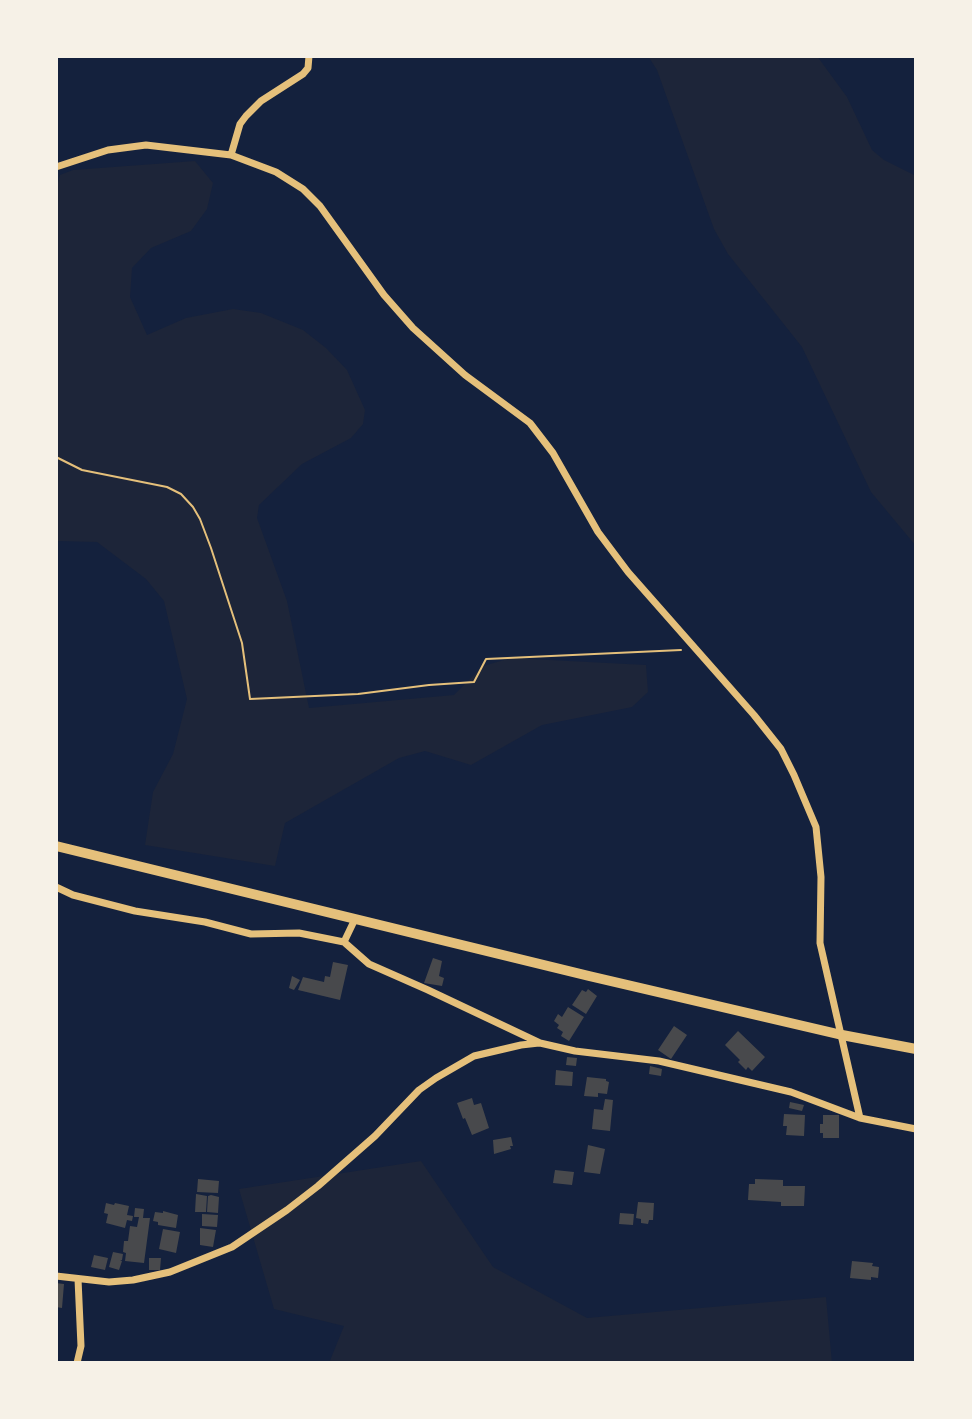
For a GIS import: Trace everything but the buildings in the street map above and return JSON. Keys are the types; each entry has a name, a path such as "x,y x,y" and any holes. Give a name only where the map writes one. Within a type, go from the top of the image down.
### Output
{"main road":[{"path":"56,846 842,1035 916,1049"}],"street":[{"path":"231,155 240,124 246,116 261,101 303,75 309,56"},
{"path":"56,167 108,150 146,145 231,155 276,172 303,189 320,206 384,295 413,328 465,375 530,423 553,453 598,532 644,592 781,749 804,796 816,827 821,877 820,943 860,1118"},
{"path":"56,887 73,895 135,911 205,922 251,934 299,933 344,942 369,964 429,989 540,1043 575,1051 659,1061 791,1092 860,1118 916,1129"},
{"path":"344,942 355,919"},
{"path":"56,1276 109,1282 133,1280 170,1272 232,1247 318,1186 375,1136 419,1090 436,1078 474,1056 540,1043"},
{"path":"77,1363 81,1346 78,1279"}],"path":[{"path":"56,457 82,470 167,487 181,494 193,507 211,548 242,643 250,699 358,695 474,682 486,659 694,649"}],"shaded area":[{"path":"648,56 817,56 847,97 872,150 884,160 916,176 916,546 871,492 802,347 728,254 714,229 657,70"},
{"path":"195,161 213,183 207,209 191,231 151,248 132,268 130,297 147,335 186,318 233,309 261,313 303,330 326,348 347,370 365,410 363,424 351,438 302,464 259,505 257,518 287,601 309,708 454,695 483,666 511,658 646,665 648,692 632,707 542,725 471,765 425,751 399,758 285,823 275,866 145,845 153,792 173,754 187,699 164,601 146,579 97,542 56,541 56,190 60,175 73,170"},
{"path":"421,1161 493,1267 587,1318 826,1297 832,1363 329,1363 344,1326 274,1309 239,1189"}]}
